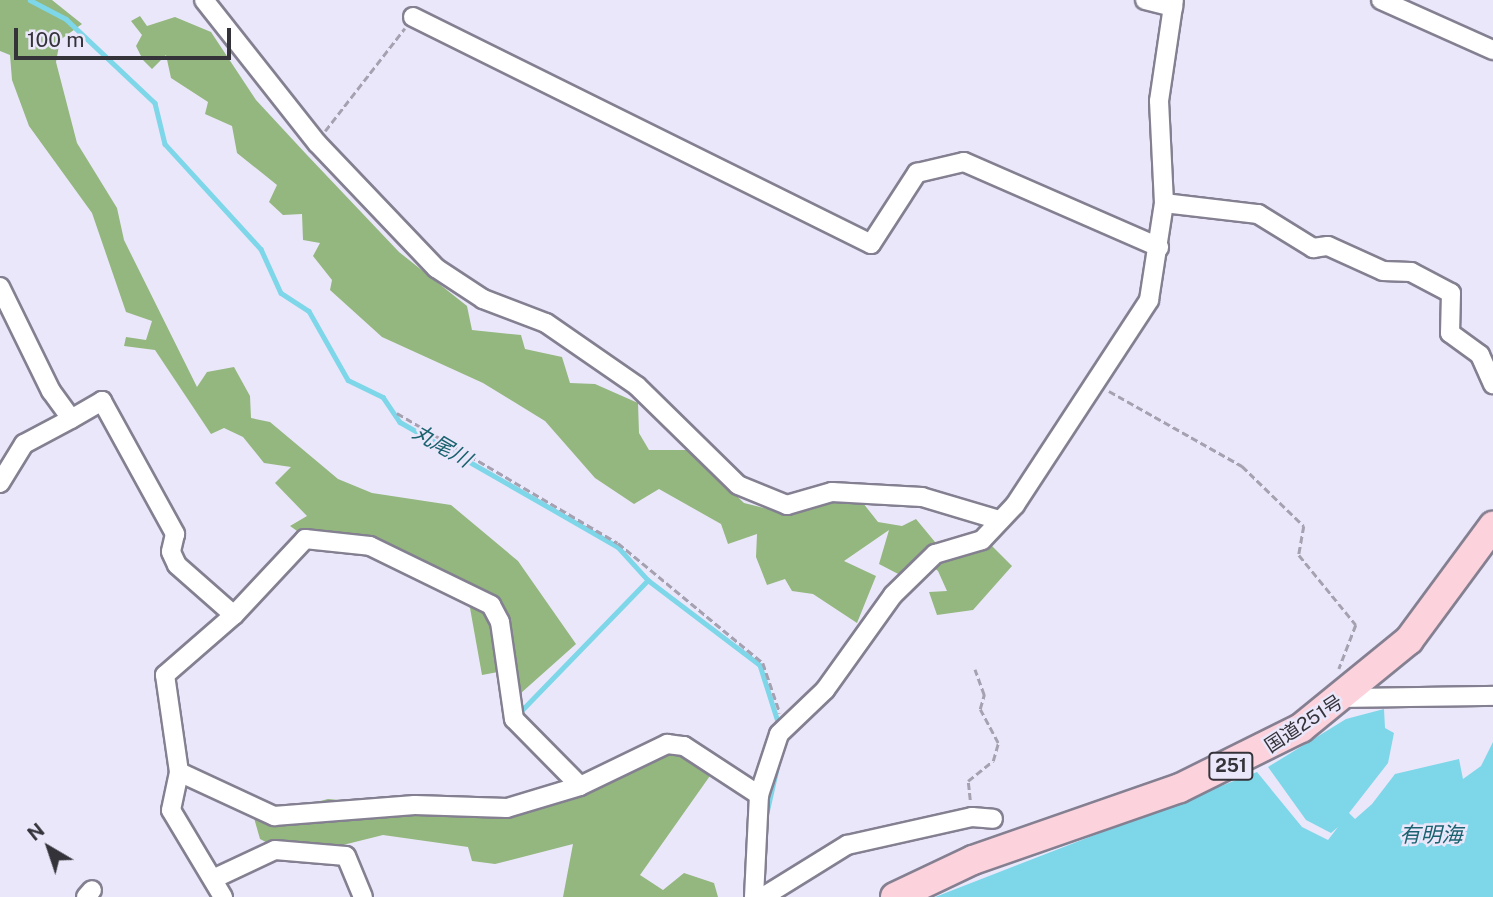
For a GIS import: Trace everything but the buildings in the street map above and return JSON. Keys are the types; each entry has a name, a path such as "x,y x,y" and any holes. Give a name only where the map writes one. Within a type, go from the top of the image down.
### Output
{"highway":[{"name":"国道251号","path":"895,897 973,860 1255,755 1345,698 1442,603 1493,526"}],"street":[{"path":"204,0 317,143 436,268 483,299 546,324 637,386 748,490 787,505 832,492 922,497 999,520"},
{"path":"993,819 972,817 847,845 762,895 759,795 783,730 825,690 893,595 935,554 982,540 999,520 1149,300 1164,203 1159,101 1174,4 1145,0"},
{"path":"1381,0 1493,50"},
{"path":"413,17 871,244 916,173 964,162 1159,247"},
{"path":"1164,203 1258,214 1313,248 1328,246 1451,293 1450,333 1480,355 1493,384"},
{"path":"0,287 71,419"},
{"path":"0,483 24,444 102,401 175,534 171,552 177,565 234,615"},
{"path":"223,897 171,810 178,772 165,676 234,615 294,548 314,537 370,546 479,595 500,622 514,719 580,786"},
{"path":"1345,698 1493,695"},
{"path":"178,772 274,816 415,804 507,808 580,786 667,744 684,746 759,795"},
{"path":"214,879 249,857 275,850 346,856 363,897"}],"path":[{"path":"317,143 413,17"},
{"path":"1094,383 1242,466 1304,526 1299,555 1356,625 1338,664 1345,698"},
{"path":"397,413 618,542 763,663 783,730"},
{"path":"972,817 968,781 993,761 998,743 980,709 984,695 975,670"}],"green space":[{"path":"0,0 52,0 82,24 60,40 56,62 77,143 117,208 124,240 197,387 207,372 234,367 250,396 251,418 270,422 338,479 372,493 451,505 518,561 576,644 521,693 514,669 482,675 470,608 440,572 373,538 300,533 290,526 307,516 275,483 291,467 264,463 243,437 224,428 211,434 155,350 124,346 126,337 146,340 152,321 126,312 92,213 29,126 12,80 10,55 0,51"},
{"path":"140,16 147,26 175,17 211,32 256,100 307,155 399,252 467,306 472,330 521,335 525,349 562,357 570,383 595,384 638,403 639,433 649,450 689,450 744,503 785,513 835,497 863,503 878,522 902,526 916,519 935,542 959,553 989,543 1012,566 973,610 937,615 929,592 947,591 938,571 920,557 904,577 879,564 889,530 844,561 876,576 857,623 813,594 792,591 785,579 767,585 756,557 757,534 728,544 721,524 659,489 634,504 595,478 545,421 483,383 382,337 330,290 332,280 313,256 320,243 303,240 302,214 283,215 269,202 277,185 237,153 232,126 205,114 208,102 171,78 166,55 152,69 143,60 136,46 142,35 131,21"},
{"path":"680,754 712,773 640,875 663,890 684,873 714,883 718,897 563,897 573,844 495,864 472,861 468,847 383,835 295,857 260,839 254,818 328,799 508,815 662,755"}],"water":[{"name":"有明海","path":"1384,709 1385,728 1394,733 1388,763 1349,813 1355,819 1372,804 1395,774 1459,759 1463,779 1481,766 1493,742 1493,897 935,897 1257,772 1302,827 1328,840 1338,827 1331,833 1306,820 1268,767 1346,719"}],"waterway":[{"name":"丸尾川","path":"30,0 66,19 155,103 165,144 261,249 281,293 309,311 348,380 383,397 400,422 618,547 648,580 760,665 779,725"},
{"path":"519,713 648,580"},
{"name":"丸尾川","path":"766,815 784,736"}]}
